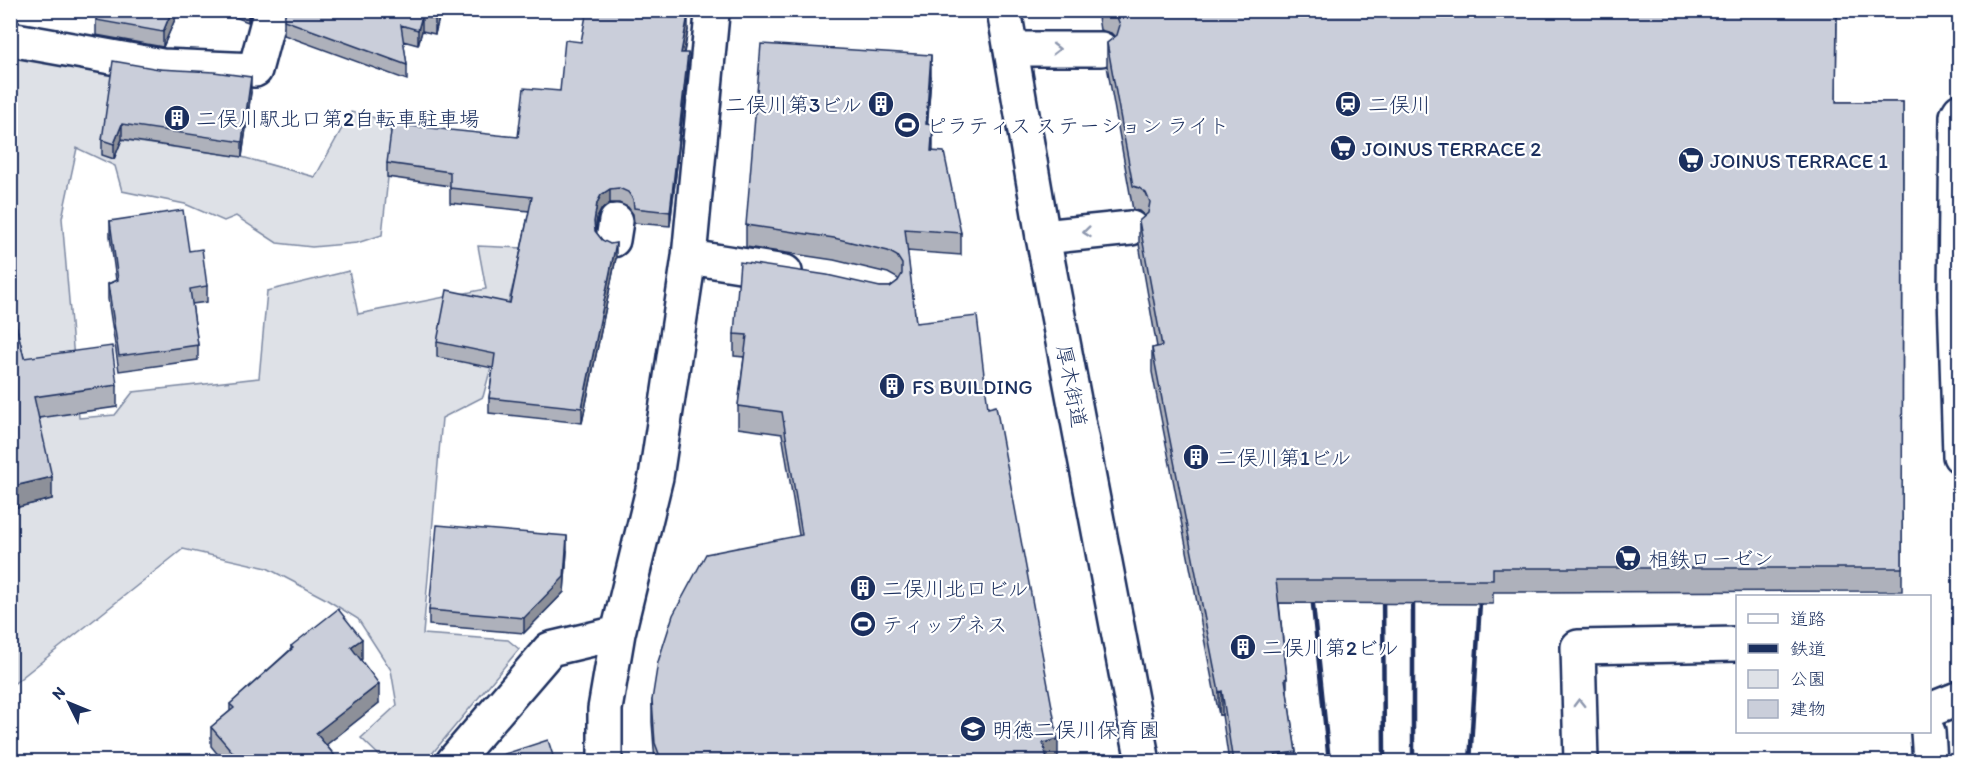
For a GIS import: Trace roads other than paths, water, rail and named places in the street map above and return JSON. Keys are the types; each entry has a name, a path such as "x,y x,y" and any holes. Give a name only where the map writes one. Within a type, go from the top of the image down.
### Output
{"street":[{"path":"10,39 162,66 255,70 271,10"},
{"path":"605,762 605,709 618,633 656,477 680,250 712,14 710,10"},
{"name":"厚木街道","path":"1004,10 1043,237 1143,762"},
{"path":"1011,49 1101,49"},
{"path":"1959,111 1957,116 1955,295 1959,456"},
{"path":"1043,237 1131,228"},
{"path":"680,250 809,275"},
{"path":"453,762 550,649 618,633"},
{"path":"1581,762 1578,647 1736,644"},
{"path":"1931,709 1959,698"},
{"path":"1928,733 1930,762"}],"railway":[{"path":"1311,585 1329,762"},
{"path":"1413,586 1413,762"},
{"path":"1470,762 1481,586"},
{"path":"1383,588 1384,762"}],"place":[{"name":"二俣川第3ビル","path":"881,104"},
{"name":"二俣川","path":"1348,104"},
{"name":"二俣川駅北口第2自転車駐車場","path":"177,118"},
{"name":"ピラティス ステーション ライト","path":"907,125"},
{"name":"JOINUS TERRACE 2","path":"1343,148"},
{"name":"JOINUS TERRACE 1","path":"1691,160"},
{"name":"FS BUILDING","path":"892,386"},
{"name":"二俣川第1ビル","path":"1196,457"},
{"name":"相鉄ローゼン","path":"1628,558"},
{"name":"二俣川北口ビル","path":"863,588"},
{"name":"ティップネス","path":"863,624"},
{"name":"二俣川第2ビル","path":"1243,647"},
{"name":"明徳二俣川保育園","path":"973,729"}]}
